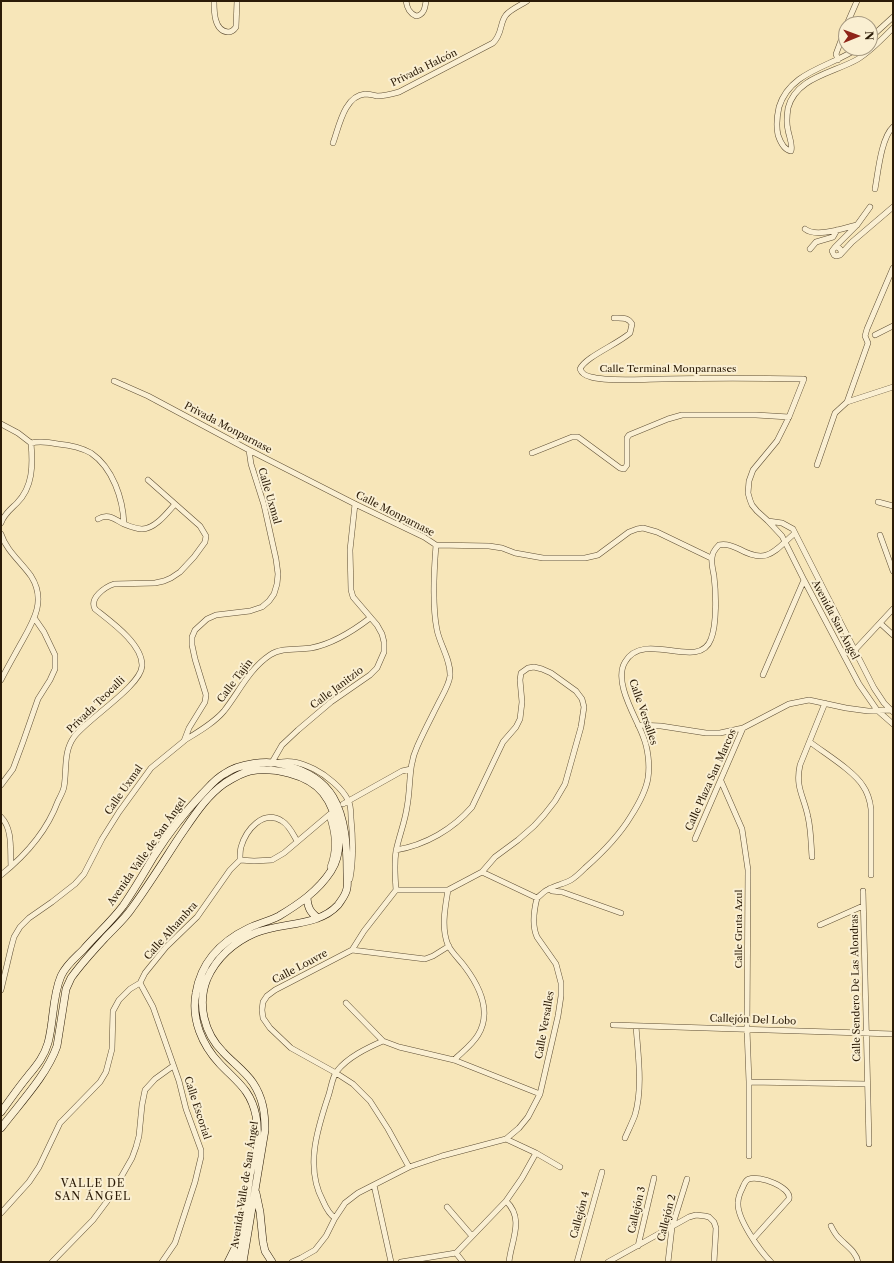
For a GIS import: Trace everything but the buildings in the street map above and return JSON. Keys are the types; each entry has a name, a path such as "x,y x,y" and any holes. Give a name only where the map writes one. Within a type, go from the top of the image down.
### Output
{"street":[{"path":"214,1 215,19 219,28 230,32 236,27 237,1"},
{"path":"406,1 409,12 419,16 423,12 426,1"},
{"name":"Privada Halcón","path":"333,143 345,110 350,101 356,96 365,94 386,96 399,92 493,43 498,38 507,14 527,1"},
{"path":"850,16 857,1"},
{"path":"878,31 893,17"},
{"path":"845,56 804,76 789,87 784,94 778,111 777,130 780,141 789,151 791,151 792,146 788,130 787,115 790,102 798,90 815,78 859,58 893,28"},
{"path":"838,49 836,54 838,60"},
{"path":"875,189 884,143 888,132 893,127"},
{"path":"870,207 857,225 835,247 841,249 841,252 893,207"},
{"path":"805,229 808,231 818,232 837,230 857,225"},
{"path":"810,248 816,242 833,237 837,230"},
{"path":"847,402 868,343 865,336 867,329 893,268"},
{"name":"Calle Terminal Monparnases","path":"614,318 625,318 629,320 632,324 630,333 584,362 580,369 585,375 600,379 804,379"},
{"path":"875,335 893,326"},
{"name":"Avenida San Ángel","path":"804,379 789,417 774,445 753,470 749,481 748,493 752,505 785,541 859,684 877,710 893,724"},
{"name":"Privada Monparnase","path":"114,381 148,396 300,475"},
{"path":"817,465 835,413 847,402 893,386"},
{"path":"532,453 578,436 620,468 624,469 626,465 627,438 629,435 668,419 682,415 756,415 789,417"},
{"path":"1,424 18,433 31,443 32,461 32,473 28,488 24,496 6,513 1,523"},
{"path":"31,443 38,441 48,442 78,448 90,453 101,462 111,476 119,494 124,524"},
{"name":"Calle Uxmal","path":"1,990 14,936 20,927 29,918 75,884 84,874 102,839 142,779 157,762 175,749 184,740 189,728 205,702 206,695 192,645 192,637 195,630 207,619 216,615 250,611 262,607 274,594 278,574 276,559 264,505 250,464 250,450"},
{"name":"Calle Monparnase","path":"300,475 424,537 436,545 489,546 543,558 585,558 598,555 630,532 643,528 657,532 711,558"},
{"name":"Privada Teocalli","path":"1,875 36,840 52,817 63,790 68,750 74,736 125,691 139,675 142,666 141,657 129,639 94,609 93,602 96,597 108,586 114,584 155,583 171,578 180,572 206,542 206,536 200,526 148,480"},
{"path":"878,502 893,506"},
{"path":"98,519 103,515 109,516 124,524 141,529 147,529 159,521 175,504"},
{"name":"Calle Janitzio","path":"272,764 282,745 298,730 331,702 370,675 377,668 384,652 382,634 377,625 353,597 351,590 350,550 356,504"},
{"path":"711,558 719,544 734,546 750,555 761,557 778,549 795,533 793,529 782,523 768,521"},
{"name":"Avenida San Ángel","path":"795,533 854,651 879,697 892,711"},
{"path":"1,534 11,552 32,578 36,587 38,603 35,619 1,680"},
{"path":"880,535 893,571"},
{"path":"436,545 435,597 437,628 439,640 448,660 450,678 416,749 411,769 407,809 396,850 396,890 364,931 352,950 425,959 449,946"},
{"name":"Calle Versalles","path":"292,1262 315,1250 326,1236 344,1204 358,1193 409,1167 442,1156 506,1139 520,1128 528,1118 540,1094 558,1016 561,996 561,983 556,964 535,933 534,919 537,898 549,889 573,880 600,855 631,817 640,801 647,782 649,767 648,752 624,688 622,667 630,656 645,649 658,648 690,652 699,651 708,645 713,635 715,608 714,577 711,558"},
{"path":"763,675 804,580"},
{"path":"854,651 893,609"},
{"name":"Calle Tajín","path":"184,740 215,719 222,712 258,664 271,654 282,650 311,648 328,643 356,628 370,618"},
{"path":"1,785 13,769 38,699 55,669 56,655 35,619"},
{"path":"880,623 893,634"},
{"path":"396,850 418,845 440,834 465,815 472,807 503,742 516,727 520,719 522,710 521,673 528,668 534,667 542,669 551,673 576,691 582,699 584,707 581,727 572,762 565,784 555,801 534,826 495,857 482,872 448,890 396,890"},
{"path":"638,725 661,726 706,733 720,733 743,728 789,704 809,700 868,711 892,711"},
{"path":"812,857 809,819 799,789 798,781 800,765 825,703"},
{"name":"Calle Plaza San Marcos","path":"695,839 743,728"},
{"path":"810,742 856,776 866,790 870,800 871,809 871,875"},
{"path":"272,764 287,761 303,763 318,771 330,780 348,800 351,810 353,839 352,860 347,888"},
{"name":"Avenida Valle de San Ángel","path":"1,1112 37,1066 45,1051 50,1034 58,985 66,966 121,908 162,845 192,804 225,773 246,765 282,764 296,768 316,778 330,791 336,801 342,820 347,857 347,888 344,897 329,913 318,918 264,930 238,942 228,949 219,959 207,980 204,990 203,1012 208,1032 222,1051 250,1078 257,1089 263,1105 265,1118 265,1130 255,1188 240,1259"},
{"path":"343,804 402,771 411,769"},
{"name":"Avenida Valle de San Ángel","path":"1,1128 48,1067 57,1046 66,989 71,978 131,909 195,814 217,789 228,781 250,771 274,770 286,772 302,778 321,790 332,810 338,833 339,853 337,860 326,878 307,898 278,916 251,927 225,942 212,955 205,965 200,975 196,991 195,1005 197,1024 204,1044 209,1052 248,1093 257,1117 258,1128 240,1238 240,1259"},
{"name":"Calle Gruta Azul","path":"721,781 742,829 748,859 747,1030 749,1156"},
{"path":"297,841 289,827 283,821 271,817 261,819 249,830 240,849 240,860 272,860 284,853 330,815 335,848 326,878"},
{"path":"1,817 7,826 9,834 11,866"},
{"path":"168,837 176,843"},
{"path":"162,845 169,852"},
{"name":"Calle Alhambra","path":"1,1214 32,1177 43,1159 60,1123 100,1082 106,1072 112,1049 113,1011 119,1000 124,994 140,983 145,973 166,947 197,917 230,870 240,860"},
{"path":"482,872 537,898"},
{"path":"549,889 552,891 562,892 621,913"},
{"path":"448,890 444,911 445,935 449,946 466,968 475,983 483,1000 485,1012 478,1034 472,1043 454,1060"},
{"name":"Calle Sendero De Las Alondras","path":"863,891 869,1144"},
{"path":"307,898 311,913 318,918"},
{"path":"820,925 864,906"},
{"name":"Calle Louvre","path":"352,950 275,990 267,996 262,1002 264,1018 270,1028 291,1048 353,1084 370,1101 388,1129 409,1167"},
{"name":"Calle Escorial","path":"140,983 154,1007 179,1081 186,1109 200,1144 201,1157 195,1182 175,1243 162,1262"},
{"path":"346,1003 383,1041 399,1047 454,1060 540,1094"},
{"name":"Callejón Del Lobo","path":"613,1025 893,1034"},
{"path":"625,1138 635,1116 639,1090 640,1078 636,1026"},
{"path":"335,1218 330,1214 318,1190 313,1164 320,1124 336,1073 342,1065 363,1050 383,1041"},
{"path":"52,1262 93,1220 108,1200 132,1158 136,1147 139,1136 145,1090 155,1079 173,1066"},
{"path":"749,1082 867,1084"},
{"path":"506,1139 536,1153 560,1167"},
{"path":"401,1262 456,1253 506,1201 522,1178 536,1153"},
{"name":"Callejón 4","path":"577,1262 602,1172"},
{"name":"Callejón 3","path":"638,1246 654,1178"},
{"path":"753,1239 790,1196 780,1186 758,1178 750,1179 745,1182 738,1203 738,1210 753,1239 771,1262"},
{"name":"Callejón 2","path":"668,1262 672,1227 687,1179"},
{"path":"374,1185 391,1262"},
{"path":"255,1188 265,1251 272,1262"},
{"path":"506,1201 514,1212 516,1221 516,1234 509,1262"},
{"path":"447,1207 472,1236"},
{"path":"608,1262 696,1215 705,1216 712,1219 714,1222 716,1228 714,1262"},
{"path":"831,1226 837,1236 853,1252 858,1262"},
{"path":"228,1262 240,1238"},
{"path":"456,1253 463,1262"}],"district":[{"name":"VALLE DE SAN ÁNGEL","path":"93,1190"}]}
